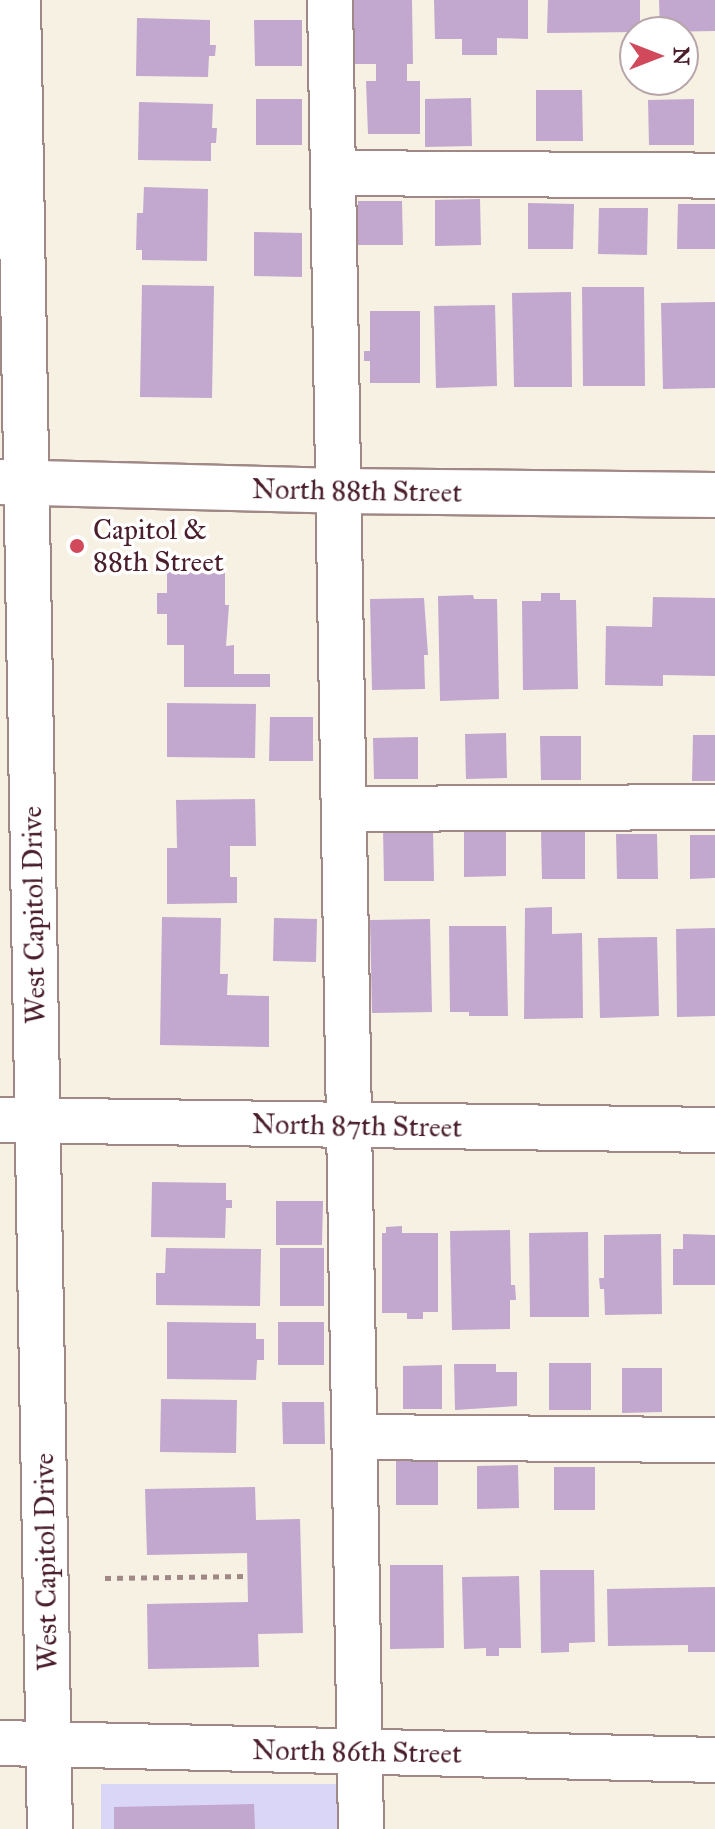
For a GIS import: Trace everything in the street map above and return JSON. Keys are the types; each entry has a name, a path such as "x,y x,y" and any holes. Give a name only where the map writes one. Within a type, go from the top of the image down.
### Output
{"street":[{"name":"West Capitol Drive","path":"18,0 13,482 18,1120 49,1742 50,1829"},
{"path":"330,0 361,1829"},
{"path":"333,173 715,176"},
{"name":"North 88th Street","path":"13,482 339,491 715,495"},
{"path":"344,809 715,807"},
{"name":"North 87th Street","path":"18,1120 715,1130"},
{"path":"355,1437 715,1440"},
{"name":"North 86th Street","path":"0,1743 715,1760"}],"path":[{"path":"105,1578 247,1576"}],"shaded area":[{"path":"101,1784 345,1784 345,1829 101,1829"}],"building":[{"path":"352,0 412,0 413,64 407,64 407,81 420,81 420,134 368,134 366,81 376,81 376,64 353,64"},
{"path":"434,0 528,0 528,39 497,38 497,55 462,55 462,39 435,39"},
{"path":"548,0 640,0 640,16 619,16 619,32 547,33"},
{"path":"659,0 715,0 715,31 699,31 699,16 660,16"},
{"path":"137,18 210,20 210,45 216,45 215,56 209,56 208,77 136,76"},
{"path":"254,20 302,20 302,66 255,66"},
{"path":"536,90 582,90 583,141 536,141"},
{"path":"471,98 472,146 425,147 425,99"},
{"path":"256,99 302,99 302,145 256,145"},
{"path":"694,99 694,145 649,145 648,100"},
{"path":"139,102 213,104 212,128 217,128 216,143 211,143 211,161 138,160"},
{"path":"144,187 208,189 207,261 142,260 142,250 136,250 137,213 143,213"},
{"path":"480,199 481,245 435,246 435,200"},
{"path":"358,201 402,201 403,245 358,245"},
{"path":"528,203 574,204 573,249 528,249"},
{"path":"678,204 715,204 715,249 677,249"},
{"path":"599,208 648,208 647,255 598,254"},
{"path":"254,232 302,233 302,277 254,276"},
{"path":"142,285 214,286 212,398 140,397"},
{"path":"582,287 644,287 645,386 583,386"},
{"path":"571,292 572,387 514,387 512,293"},
{"path":"715,302 715,388 663,389 661,303"},
{"path":"495,305 497,386 436,388 434,306"},
{"path":"370,311 420,311 420,383 370,383 370,361 364,361 364,351 370,351"},
{"path":"167,570 225,570 225,605 229,605 226,646 234,645 234,674 270,674 270,687 184,687 184,645 167,645 167,614 157,614 157,593 167,593"},
{"path":"541,593 560,593 560,600 576,600 578,689 523,690 522,601 541,601"},
{"path":"473,595 474,599 497,599 499,699 440,701 438,596"},
{"path":"653,597 715,598 715,676 663,675 663,686 605,685 606,626 652,627"},
{"path":"424,598 428,655 424,655 425,689 372,690 370,599"},
{"path":"167,703 256,704 255,758 167,757"},
{"path":"270,717 313,717 313,761 269,761"},
{"path":"506,733 507,778 466,779 465,734"},
{"path":"693,735 715,735 715,781 692,781"},
{"path":"540,736 581,736 581,780 541,780"},
{"path":"418,737 418,779 374,779 373,738"},
{"path":"255,799 256,846 230,846 230,877 237,877 237,903 167,904 167,848 177,848 176,800"},
{"path":"383,828 433,828 434,881 384,881"},
{"path":"464,830 506,830 506,876 464,877"},
{"path":"541,831 585,831 585,879 542,879"},
{"path":"616,834 657,834 658,879 617,879"},
{"path":"690,835 715,835 715,878 690,879"},
{"path":"552,907 552,934 582,933 583,1018 524,1019 525,908"},
{"path":"162,917 221,918 220,974 228,974 227,995 269,996 269,1047 160,1045"},
{"path":"274,918 317,919 316,962 273,961"},
{"path":"430,919 432,1012 372,1013 370,920"},
{"path":"449,926 506,926 508,1016 469,1016 469,1012 450,1012"},
{"path":"715,928 715,1016 677,1017 676,929"},
{"path":"657,937 659,1016 600,1018 598,938"},
{"path":"152,1182 226,1183 226,1200 232,1200 232,1208 226,1208 225,1238 151,1237"},
{"path":"276,1201 323,1201 322,1245 276,1245"},
{"path":"402,1226 402,1233 438,1233 438,1312 423,1312 423,1319 407,1319 407,1313 382,1313 382,1233 386,1233 386,1227"},
{"path":"510,1230 511,1285 515,1285 516,1300 510,1300 510,1329 452,1330 450,1231"},
{"path":"588,1232 589,1317 530,1317 529,1233"},
{"path":"661,1234 662,1314 605,1315 604,1289 600,1289 599,1278 604,1278 604,1235"},
{"path":"683,1234 715,1235 715,1285 673,1285 673,1249 683,1249"},
{"path":"166,1248 261,1249 260,1306 156,1305 156,1273 165,1273"},
{"path":"280,1248 324,1248 324,1306 280,1306"},
{"path":"167,1322 256,1323 256,1339 264,1339 264,1360 257,1360 256,1380 167,1379"},
{"path":"278,1322 324,1322 324,1365 278,1365"},
{"path":"549,1363 591,1363 591,1410 549,1410"},
{"path":"454,1364 496,1364 496,1372 517,1372 517,1406 455,1410"},
{"path":"442,1365 442,1409 403,1409 403,1366"},
{"path":"622,1368 662,1368 662,1412 622,1413"},
{"path":"161,1399 237,1400 236,1453 160,1452"},
{"path":"282,1402 324,1402 325,1444 283,1444"},
{"path":"396,1460 438,1460 438,1505 396,1505"},
{"path":"518,1465 519,1508 477,1509 477,1466"},
{"path":"554,1467 595,1467 595,1510 554,1510"},
{"path":"255,1487 256,1520 300,1519 303,1633 258,1634 259,1667 148,1669 147,1604 248,1602 247,1553 147,1555 145,1489"},
{"path":"390,1565 443,1565 444,1648 390,1649"},
{"path":"540,1570 594,1570 595,1642 569,1643 569,1652 541,1653"},
{"path":"519,1576 521,1648 499,1648 499,1656 486,1656 486,1648 464,1649 462,1577"},
{"path":"715,1587 715,1652 688,1652 688,1645 608,1646 607,1589"},
{"path":"254,1804 255,1829 114,1829 114,1807"}],"place":[{"name":"Capitol & 88th Street","path":"77,546"}]}
